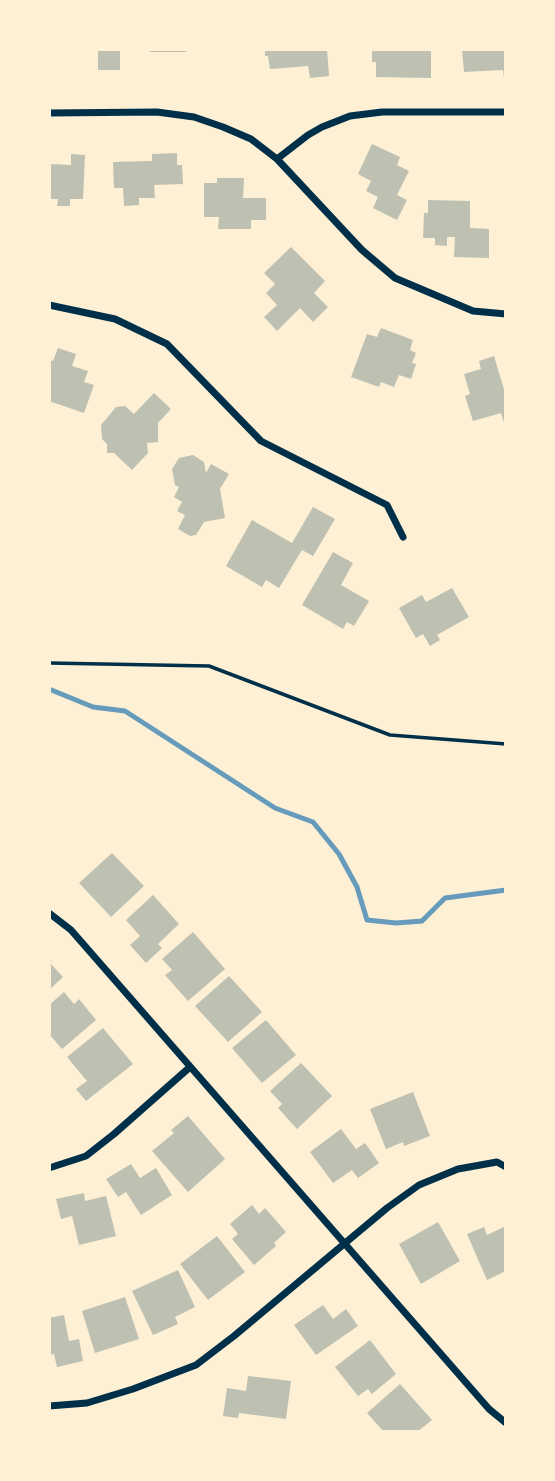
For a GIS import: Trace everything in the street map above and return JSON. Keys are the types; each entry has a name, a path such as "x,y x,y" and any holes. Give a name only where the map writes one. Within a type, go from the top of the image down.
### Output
{"street":[{"path":"49,113 157,112 194,117 251,139 277,159 362,250 395,278 473,311 506,314"},
{"path":"277,159 308,135 350,116 382,112 506,113"},
{"path":"49,305 115,319 167,344 261,441 387,505 403,537"},
{"path":"49,913 71,930 489,1409 506,1423"},
{"path":"49,1168 86,1156 190,1067"},
{"path":"49,1406 87,1403 196,1365 387,1208 419,1185 458,1169 497,1162 506,1167"}],"path":[{"path":"50,663 209,666 390,735 506,744"}],"building":[{"path":"98,49 120,49 120,70 98,70"},
{"path":"150,49 186,49 186,52 150,52"},
{"path":"265,49 327,49 329,76 310,78 308,66 270,69"},
{"path":"372,49 431,49 431,78 376,77 376,62 372,62"},
{"path":"462,49 506,49 506,78 503,70 464,72"},
{"path":"372,144 400,157 397,165 409,171 397,195 407,200 397,220 373,208 378,197 366,191 371,181 358,174"},
{"path":"177,153 177,165 182,165 183,184 154,185 155,198 139,198 139,205 124,206 123,188 114,188 113,162 152,161 152,154"},
{"path":"71,154 85,155 83,199 70,199 70,206 57,206 58,199 49,199 49,164 71,165"},
{"path":"217,178 244,178 243,198 266,198 266,220 251,220 251,229 218,229 219,217 204,217 204,183 217,183"},
{"path":"428,200 470,201 470,228 489,229 489,258 454,257 455,237 447,237 447,246 435,245 435,238 423,238 424,213 428,213"},
{"path":"291,247 325,281 314,293 328,307 313,322 300,308 277,331 264,317 277,305 266,293 275,284 264,273"},
{"path":"381,328 413,340 410,350 416,353 411,379 399,375 394,387 381,382 379,387 351,377 367,334 377,337"},
{"path":"58,348 76,354 72,366 88,371 84,382 94,385 84,413 49,401 49,360 53,361"},
{"path":"494,356 506,396 506,429 501,413 473,421 465,396 470,394 464,374 481,369 479,361"},
{"path":"154,393 171,409 158,423 158,442 147,443 148,453 132,470 114,453 107,453 101,425 116,407 125,406 134,414"},
{"path":"193,455 204,462 206,473 211,464 229,474 220,489 225,518 204,522 196,535 190,536 178,529 185,515 177,511 182,502 174,497 179,487 175,485 172,469 179,458"},
{"path":"313,507 335,519 313,556 302,550 279,588 266,580 262,587 226,566 252,520 292,543"},
{"path":"333,552 353,563 341,585 369,601 354,626 347,622 343,629 302,605"},
{"path":"452,588 469,617 437,635 440,640 430,646 423,634 416,638 399,608 422,595 426,602"},
{"path":"112,853 144,886 111,917 79,883"},
{"path":"153,895 179,924 158,944 162,948 146,963 130,945 140,936 126,920"},
{"path":"193,932 225,969 188,1001 165,975 172,970 162,959"},
{"path":"49,958 52,961 50,963 63,977 49,990"},
{"path":"229,976 262,1012 228,1042 195,1006"},
{"path":"64,992 74,1004 79,999 96,1020 62,1049 49,1034 49,1005"},
{"path":"266,1020 296,1055 262,1083 232,1048"},
{"path":"103,1028 133,1064 86,1101 76,1089 87,1081 67,1057"},
{"path":"301,1063 332,1096 297,1129 278,1108 282,1104 270,1091"},
{"path":"413,1092 430,1136 404,1146 403,1142 386,1149 370,1109"},
{"path":"188,1116 225,1159 188,1192 152,1151 174,1133 171,1130"},
{"path":"341,1129 356,1149 365,1143 379,1163 358,1178 352,1170 333,1183 310,1152"},
{"path":"131,1164 140,1178 156,1168 172,1195 141,1215 126,1192 118,1197 106,1179"},
{"path":"84,1193 85,1201 106,1196 116,1236 79,1245 72,1216 61,1219 56,1199"},
{"path":"252,1205 259,1214 265,1208 286,1232 274,1243 276,1246 254,1265 232,1239 238,1234 230,1224"},
{"path":"438,1222 460,1261 421,1284 399,1244"},
{"path":"506,1226 506,1271 487,1280 467,1234 484,1227 487,1235"},
{"path":"217,1236 245,1272 208,1300 180,1264"},
{"path":"178,1270 195,1307 175,1317 178,1324 153,1335 132,1291"},
{"path":"125,1297 139,1339 95,1353 82,1311"},
{"path":"323,1305 333,1319 346,1309 358,1326 316,1355 294,1325"},
{"path":"64,1315 69,1341 79,1339 83,1361 57,1367 54,1354 49,1355 49,1318"},
{"path":"370,1340 396,1374 372,1394 368,1389 358,1396 335,1367"},
{"path":"248,1376 291,1381 286,1419 239,1413 238,1418 223,1416 227,1388 246,1391"},
{"path":"400,1384 432,1420 417,1432 384,1432 367,1413"}],"waterway":[{"path":"49,689 93,707 125,711 275,808 313,822 339,854 357,887 367,920 396,923 422,921 445,898 506,890"}]}
